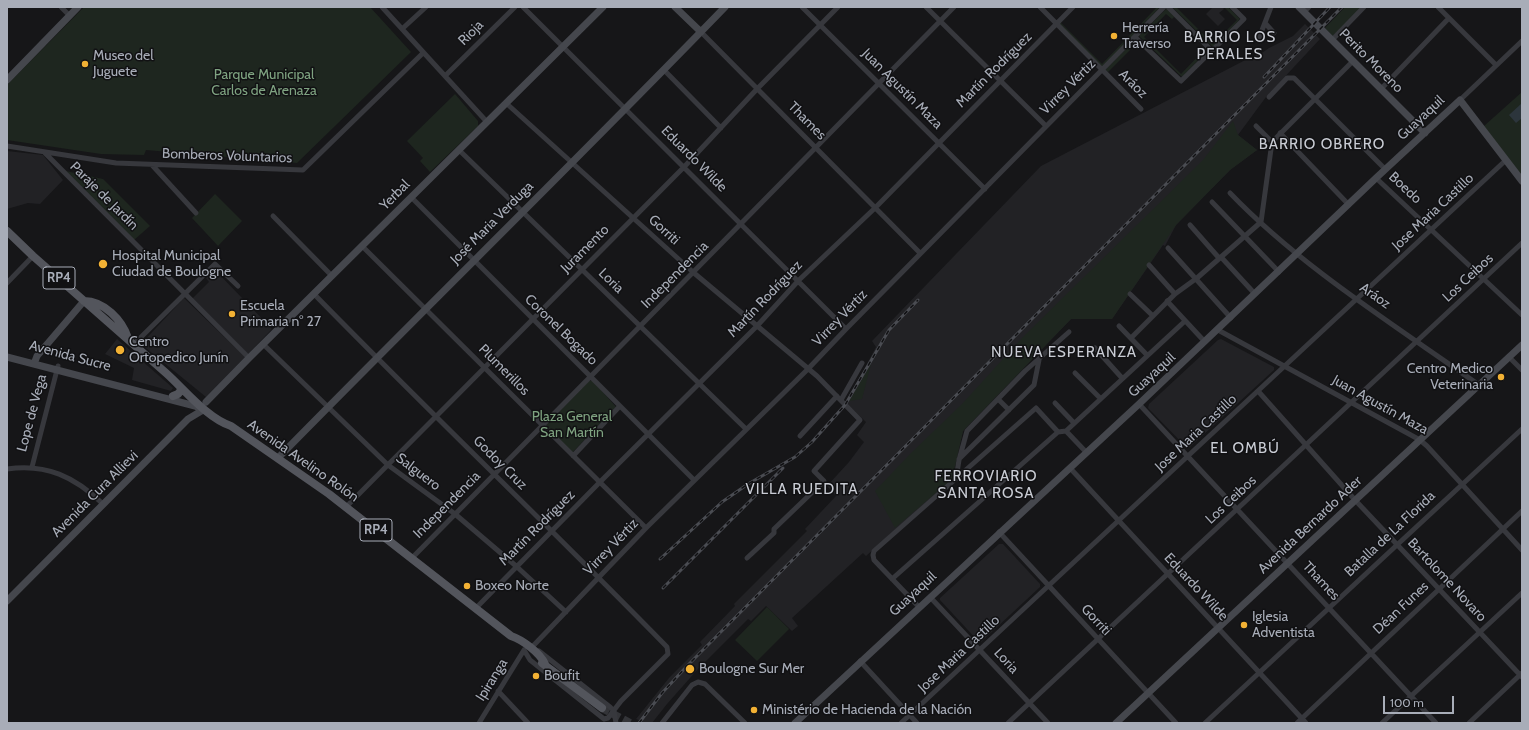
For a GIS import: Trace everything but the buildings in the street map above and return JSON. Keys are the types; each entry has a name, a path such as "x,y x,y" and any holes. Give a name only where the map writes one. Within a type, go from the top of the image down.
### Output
{"main road":[{"name":"Avenida Avelino Rolón","path":"7,231 33,256 173,378 182,389 207,408 226,419 232,426 346,507 511,636 518,638 542,658 545,664 602,708"},
{"name":"Avenida Avelino Rolón","path":"173,378 183,383 223,423 232,426"},
{"path":"173,396 178,394 182,389"}],"street":[{"path":"61,7 70,16"},
{"path":"7,80 78,7"},
{"path":"382,7 487,122"},
{"path":"402,29 426,7"},
{"name":"Rioja","path":"445,76 515,7"},
{"name":"Eduardo Wilde","path":"523,7 685,166 846,329"},
{"name":"Yerbal","path":"207,408 249,358 603,7"},
{"name":"Thames","path":"676,7 920,253"},
{"name":"José Maria Verduga","path":"278,458 523,211 573,163 725,7"},
{"name":"Juan Agustín Maza","path":"802,7 985,189"},
{"name":"Juramento","path":"346,507 685,166 757,89 838,7"},
{"path":"926,7 1046,126"},
{"name":"Independencia","path":"412,558 590,375 694,273 954,7"},
{"name":"Aráoz","path":"1040,7 1141,109"},
{"name":"Martín Rodríguez","path":"476,608 599,482 700,384 757,326 799,280 875,208 1073,7"},
{"name":"Virrey Vértiz","path":"528,647 566,612 646,528 807,370 920,253 1136,37 1164,7"},
{"path":"1168,7 1211,50"},
{"path":"1136,37 1181,81 1244,19 1232,7"},
{"path":"1259,38 1271,7"},
{"path":"1332,40 1364,7"},
{"path":"1438,7 1496,65"},
{"name":"Perito Moreno","path":"1304,9 1332,40 1425,133"},
{"path":"1381,89 1449,18"},
{"path":"1264,23 1274,33"},
{"name":"Guayaquil","path":"795,723 1231,318 1385,169 1522,41"},
{"name":"Bomberos Voluntarios","path":"7,146 44,153 116,163 303,170 423,53"},
{"path":"1131,338 1167,301 1261,222 1272,142 1353,61"},
{"path":"664,70 722,128"},
{"path":"1268,97 1287,78 1294,78 1385,169"},
{"path":"1460,100 1522,181"},
{"name":"Gorriti","path":"506,103 694,273 807,370 817,376 860,420 814,471 824,481 774,529 774,533 757,551 747,558"},
{"path":"1256,126 1272,142"},
{"path":"1280,133 1349,205"},
{"name":"Loria","path":"459,150 746,429"},
{"name":"Paraje de Jardín","path":"44,153 183,294 249,358"},
{"name":"Jose Maria Castillo","path":"901,723 1119,522 1506,160"},
{"path":"152,165 196,213"},
{"name":"Boedo","path":"1376,178 1522,315"},
{"name":"Aráoz","path":"1230,193 1249,214 1261,222 1297,255 1479,385"},
{"name":"Coronel Bogado","path":"411,198 590,375 619,407 649,434 694,480"},
{"path":"1212,202 1279,272"},
{"path":"273,216 332,276"},
{"path":"1190,225 1255,294"},
{"name":"Los Ceibos","path":"1008,723 1099,640 1522,244"},
{"name":"Plumerillos","path":"362,246 646,528"},
{"path":"1168,248 1231,318"},
{"path":"7,283 33,256"},
{"path":"131,342 215,264 238,286"},
{"path":"1149,266 1175,294"},
{"name":"Godoy Cruz","path":"314,294 377,359 599,577 667,647 668,654 614,711"},
{"path":"1130,294 1153,316"},
{"name":"Lope de Vega","path":"34,362 84,301"},
{"path":"1167,301 1205,342"},
{"path":"892,579 1058,432 1066,431 1185,321"},
{"path":"1119,326 1147,355"},
{"name":"Juan Agustín Maza","path":"1218,330 1420,440 1522,550"},
{"path":"956,479 959,460 967,431 998,399 1069,332"},
{"name":"Salguero","path":"263,344 388,465 455,514 516,566 566,612"},
{"name":"Avenida Bernardo Ader","path":"1116,723 1522,345"},
{"path":"1095,348 1122,378"},
{"name":"Avenida Sucre","path":"7,353 34,362 191,405 207,408"},
{"name":"Avenida Sucre","path":"7,357 34,362"},
{"path":"1509,357 1522,370"},
{"path":"959,460 1034,385 1039,360"},
{"path":"800,436 839,398 862,363"},
{"name":"Lope de Vega","path":"32,467 57,368"},
{"name":"Avenida Sucre","path":"57,368 186,399 191,405"},
{"path":"1075,373 1100,398"},
{"name":"Bartolome Novaro","path":"1258,391 1356,500 1521,675"},
{"path":"998,399 1009,410"},
{"path":"1055,403 1074,423"},
{"name":"Thames","path":"1139,404 1436,723"},
{"path":"191,405 196,410 194,414"},
{"path":"188,419 191,405"},
{"path":"573,456 619,407"},
{"name":"Avenida Cura Allievi","path":"7,601 188,419 194,414 207,408"},
{"path":"919,607 874,560 874,551 1036,408 1058,432"},
{"name":"Batalla de La Florida","path":"1205,723 1522,428"},
{"path":"1066,431 1086,452"},
{"path":"7,469 32,467 53,471 68,477 85,487 103,504"},
{"name":"Eduardo Wilde","path":"1070,468 1304,721"},
{"name":"Déan Funes","path":"1297,723 1304,721 1371,654 1522,511"},
{"name":"Gorriti","path":"999,532 1176,723"},
{"path":"1382,723 1522,593"},
{"name":"Loria","path":"930,597 1048,723"},
{"name":"Ipiranga","path":"479,723 528,647"},
{"name":"Avenida Avelino Rolón","path":"528,647 614,711"},
{"name":"Avenida Avelino Rolón","path":"528,647 530,660 604,721"},
{"path":"860,661 917,723"},
{"path":"1469,723 1521,675"},
{"path":"662,723 692,685 702,682 744,723"},
{"path":"498,692 528,723"},
{"path":"604,721 614,711"},
{"path":"614,711 616,723"}],"shaded area":[{"path":"1213,7 1222,7 1224,9 1219,13 1225,19 1218,26 1206,14"},
{"path":"1305,24 1320,39 1266,97 1238,135 1257,150 1230,170 1176,225 1165,246 1163,245 1112,319 1071,319 963,431 952,479 866,556 863,553 792,618 798,626 792,631 766,606 751,621 748,619 698,669 652,723 646,723 636,719 669,678 702,645 700,642 735,606 734,604 807,531 805,529 836,496 827,486 849,462 864,442 857,435 866,422 846,403 876,347 872,341 1041,166 1255,55 1259,55 1269,48 1293,36"},
{"path":"1522,103 1522,118 1516,123 1509,115"},
{"path":"7,151 43,155 63,180 40,204 28,203 7,209"},
{"name":"Escuela Primaria n° 27","path":"215,270 272,329 248,354 192,299 209,282 206,278"},
{"path":"184,298 245,357 206,397 141,344"},
{"path":"117,339 173,388 171,391 132,380 134,368 105,354"},
{"path":"1221,339 1274,367 1274,370 1190,447 1187,448 1148,408 1149,404 1218,340"},
{"path":"999,544 1003,544 1040,584 1040,587 981,642 979,642 940,600 940,598"}],"green space":[{"name":"Parque Municipal Carlos de Arenaza","path":"84,7 370,7 411,52 297,163 146,150 144,155 101,154 7,140 7,85"},
{"path":"1157,7 1160,7 1102,68 1059,23 1060,22 1102,64"},
{"path":"1172,7 1176,7 1213,44 1237,20 1224,7 1228,7 1240,19 1213,47"},
{"path":"1345,7 1362,7 1333,36 1325,28"},
{"path":"1167,8 1209,49 1182,77 1139,36","holes":["1166,14 1172,19 1174,17 1206,48 1181,74 1144,37"]},
{"path":"1135,40 1138,42 1108,72 1105,70"},
{"path":"1522,92 1522,176 1484,126"},
{"path":"455,94 478,121 478,126 430,172 420,161 423,158 407,141"},
{"path":"1233,121 1238,135 1257,150 1230,170 1176,225 1112,319 1071,319 963,431 952,479 895,528 875,491 910,454 962,404 1023,337 1203,160"},
{"path":"66,171 103,179 150,226 134,240"},
{"path":"215,194 242,221 218,246 192,218"},
{"path":"871,364 862,399 849,401"},
{"name":"Plaza General San Martín","path":"589,381 593,381 616,407 572,453 545,426"},
{"path":"767,607 789,629 757,661 735,640"}],"tunnel":[{"path":"602,708 630,723"}],"railway":[{"path":"1264,77 1330,7"},
{"path":"639,723 662,693 688,665 1342,7"},
{"path":"660,559 722,502 748,484 795,457 812,442 845,405 889,330 918,300"},
{"path":"663,588 783,468"}],"place":[{"name":"Herrería Traverso","path":"1114,36"},
{"name":"Museo del Juguete","path":"85,64"},
{"name":"Hospital Municipal Ciudad de Boulogne","path":"103,264"},
{"name":"Escuela Primaria n° 27","path":"232,314"},
{"name":"Centro Ortopedico Junín","path":"120,350"},
{"name":"Centro Medico Veterinaria","path":"1501,377"},
{"name":"Boxeo Norte","path":"467,586"},
{"name":"Iglesia Adventista","path":"1244,625"},
{"name":"Boulogne Sur Mer","path":"690,669"},
{"name":"Boufit","path":"536,676"},
{"name":"Ministério de Hacienda de la Nación","path":"754,710"}],"district":[{"name":"BARRIO LOS PERALES","path":"1230,46"},
{"name":"BARRIO OBRERO","path":"1322,145"},
{"name":"NUEVA ESPERANZA","path":"1064,353"},
{"name":"EL OMBÚ","path":"1245,449"},
{"name":"FERROVIARIO SANTA ROSA","path":"986,486"},
{"name":"VILLA RUEDITA","path":"802,490"}]}
